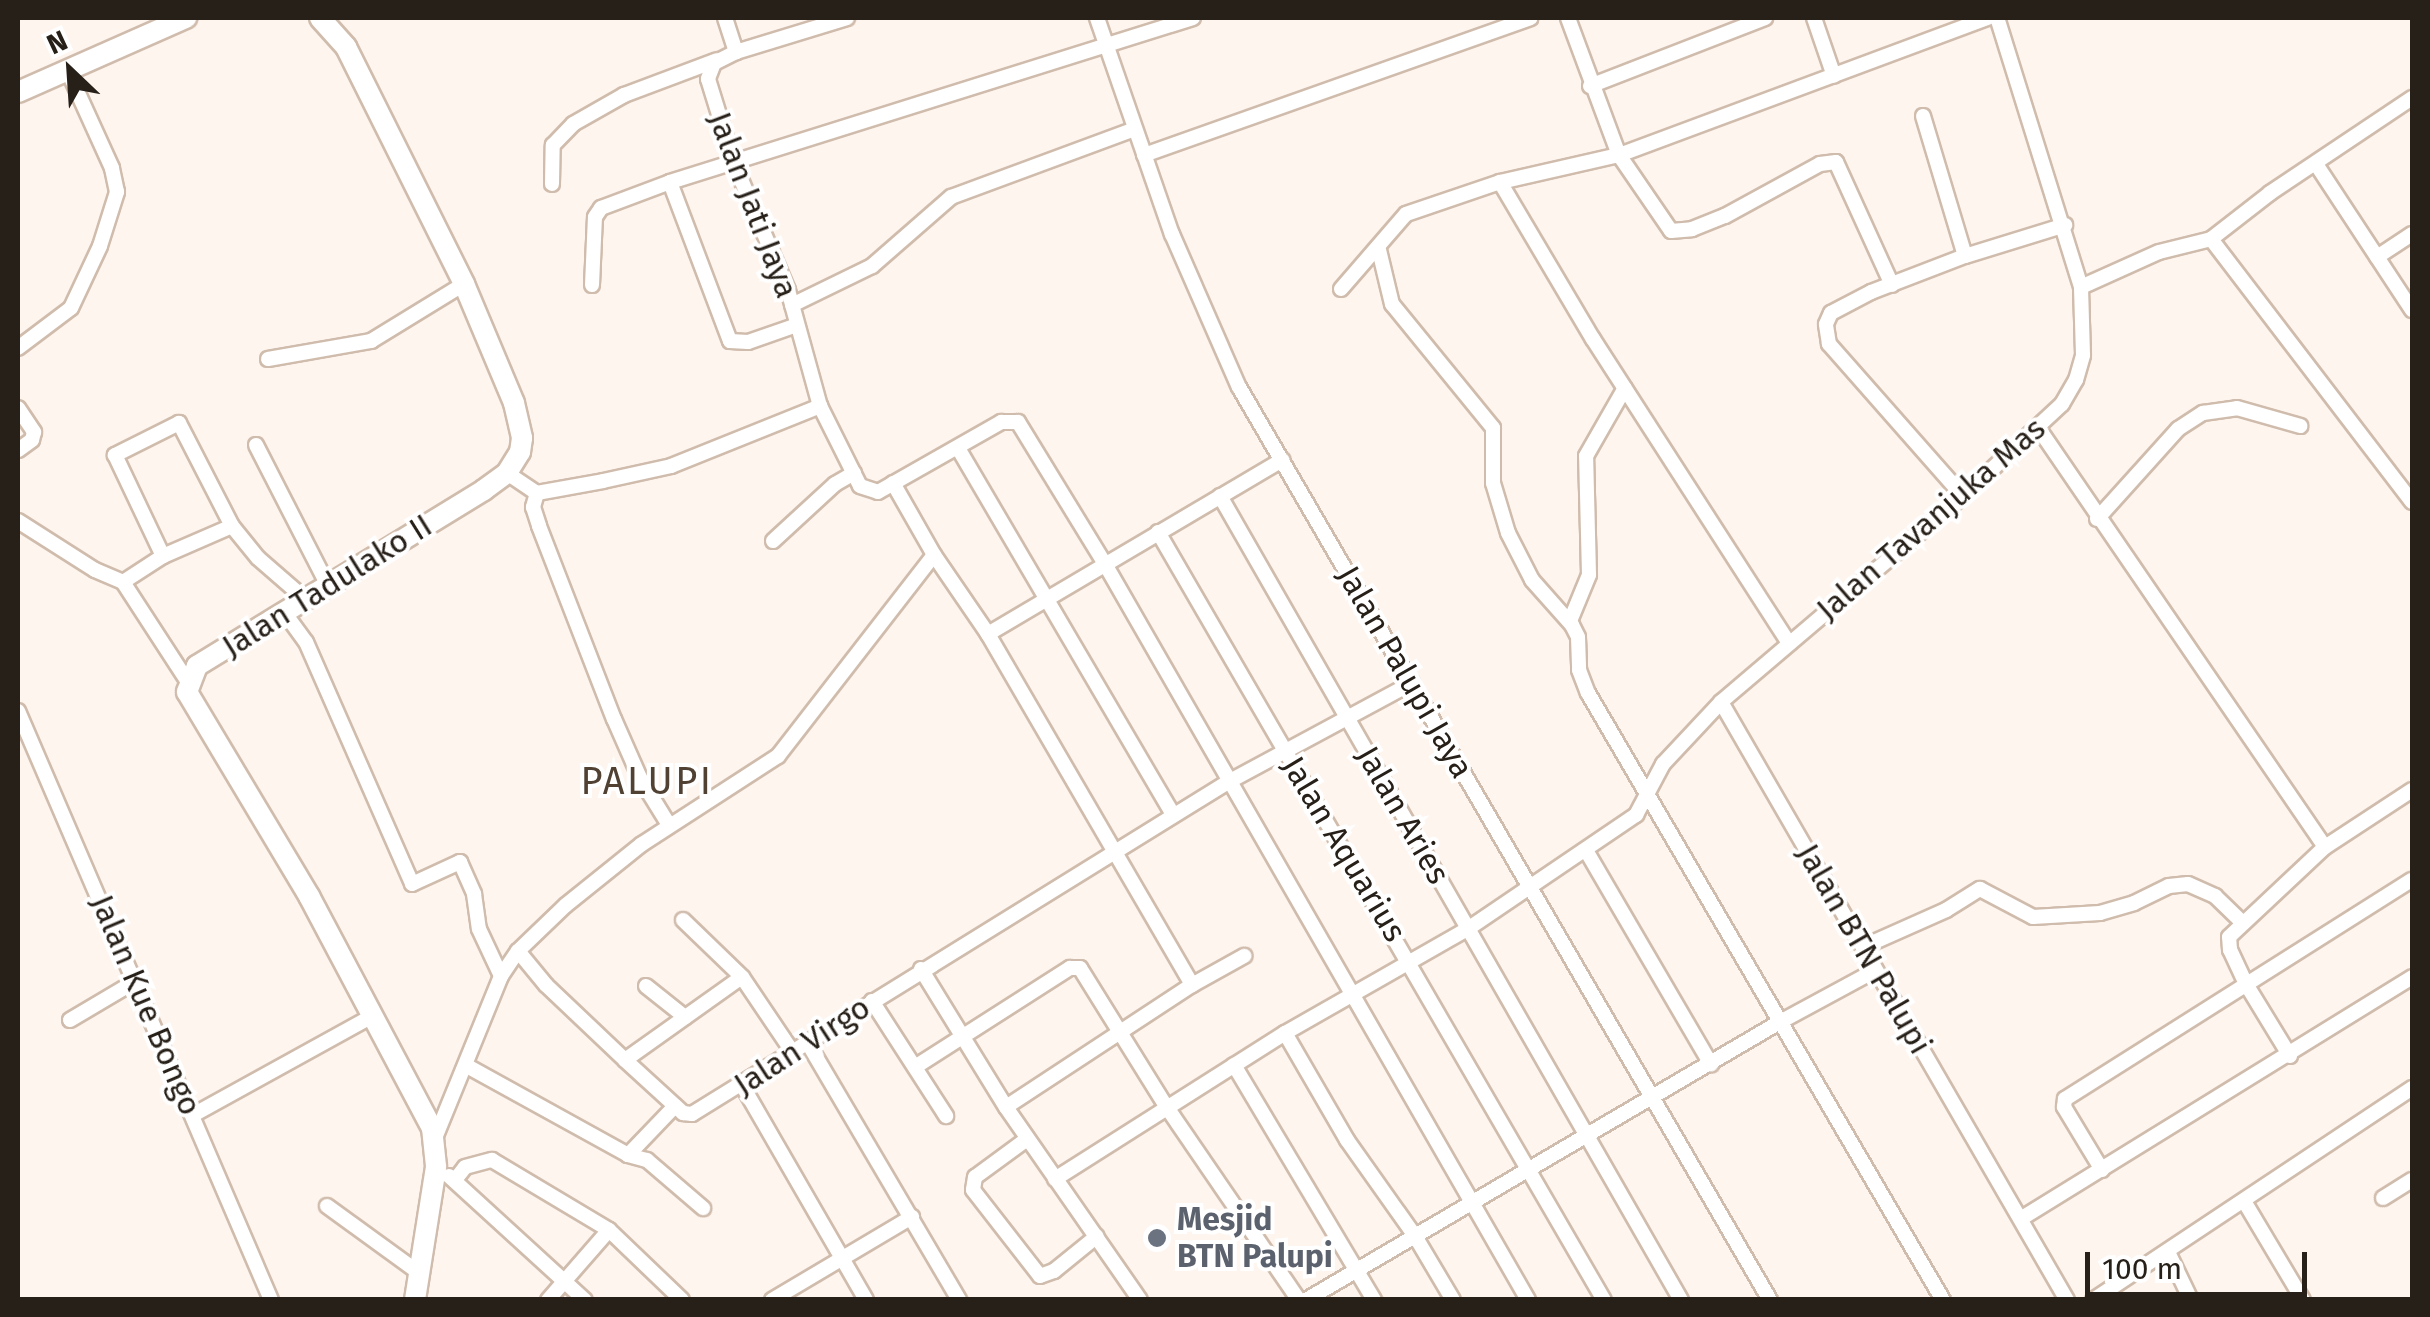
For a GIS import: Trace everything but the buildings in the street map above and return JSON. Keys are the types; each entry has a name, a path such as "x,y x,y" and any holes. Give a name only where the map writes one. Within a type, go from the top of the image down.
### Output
{"main road":[{"path":"26,89 186,18"},
{"path":"320,18 346,47 464,284 520,423 520,452 508,472"},
{"path":"342,18 346,47"},
{"name":"Jalan Tadulako II","path":"188,682 197,666 508,472"},
{"path":"188,682 191,703 239,777 374,1015 435,1138 436,1167 415,1300"}],"street":[{"path":"726,18 736,52"},
{"path":"552,184 553,145 572,124 624,95 736,52 847,18"},
{"name":"Jalan Palupi Jaya","path":"1097,18 1204,314 1282,460 1770,1300"},
{"path":"592,285 595,217 600,208 670,182 1193,18"},
{"path":"1144,156 1530,18"},
{"path":"1568,18 1590,86 1619,155 1664,224 1679,232 1725,216 1820,164 1836,162 1892,285"},
{"path":"1590,86 1765,18"},
{"path":"1814,18 1834,76"},
{"path":"1340,290 1379,250 1390,230 1406,214 1500,182 1619,155 1988,18"},
{"name":"Jalan Tavanjuka Mas","path":"1721,702 2038,428 2062,404 2076,380 2085,328 2081,287 2065,225 1997,18"},
{"name":"Jalan Jati Jaya","path":"718,60 708,78 734,163 792,305 820,406"},
{"path":"18,348 71,308 100,246 117,192 112,168 68,71"},
{"path":"2081,287 2160,252 2211,238 2412,98"},
{"path":"1923,116 1965,256"},
{"path":"792,305 872,266 951,197 1135,128"},
{"path":"2316,164 2412,310"},
{"path":"670,182 730,341 748,342 797,325"},
{"path":"1500,182 1625,388 1789,642"},
{"path":"1963,496 1826,336 1831,313 1965,256 2065,225"},
{"path":"2377,257 2412,234"},
{"path":"2211,238 2412,502"},
{"path":"1379,250 1392,304 1493,428 1493,483 1508,533 1532,580 1570,621 1578,637 1582,679 1778,1023 1943,1300"},
{"path":"268,358 371,341 464,284"},
{"path":"1570,621 1589,576 1586,456 1625,388"},
{"path":"508,472 537,493 671,466 820,406 854,473 869,492 894,483 1001,422 1018,422 1105,564 1528,1300"},
{"path":"18,408 34,432 32,440 18,450"},
{"path":"2097,520 2178,429 2203,413 2237,408 2300,426"},
{"path":"164,556 114,455 178,423 232,526 258,558 304,598"},
{"path":"2038,428 2097,520 2325,847"},
{"path":"256,445 327,584"},
{"path":"958,448 1173,815"},
{"path":"988,634 1282,460"},
{"path":"773,541 835,484 854,473"},
{"path":"894,483 934,554 988,634 1192,985"},
{"path":"537,493 533,507 614,719 640,778 669,825"},
{"name":"Jalan Aries","path":"1220,496 1681,1300"},
{"path":"18,522 95,570 123,582 188,682"},
{"path":"123,582 164,556 232,526"},
{"name":"Jalan Aquarius","path":"1158,532 1411,961 1604,1300"},
{"path":"435,1138 468,1066 501,976 518,951 566,904 669,825 765,765 794,740 934,554"},
{"path":"284,612 306,642 412,884 460,862 474,894 479,930 501,976"},
{"name":"Jalan Virgo","path":"675,1106 687,1115 692,1114 809,1045 922,968 1228,782 1412,683"},
{"path":"1055,1179 1234,1064 1469,928 1587,852 1636,815 1664,764 1721,702"},
{"name":"Jalan BTN Palupi","path":"1721,702 2067,1300"},
{"name":"Jalan Kue Bongo","path":"18,711 271,1300"},
{"path":"2290,1056 2246,984 2230,950 2229,938 2325,847 2410,797"},
{"path":"1587,852 1711,1064"},
{"path":"2102,1170 2063,1101 2412,880"},
{"path":"1863,948 1946,910 1980,889 2033,917 2100,913 2134,904 2169,886 2188,884 2215,896 2242,922"},
{"path":"683,920 742,977 794,1054"},
{"path":"518,951 546,985 675,1106 628,1155"},
{"path":"1006,1107 1192,985 1244,956"},
{"path":"915,1067 1074,966 1302,1300 1876,970"},
{"path":"922,968 961,1038 1027,1139 1140,1300"},
{"path":"2022,1218 2290,1056 2412,976"},
{"path":"625,1060 742,977"},
{"path":"70,1020 136,982"},
{"path":"646,986 685,1016"},
{"path":"872,1001 946,1116"},
{"path":"193,1114 374,1015"},
{"path":"1285,1033 1347,1140 1415,1236 1453,1300"},
{"path":"809,1045 959,1300"},
{"path":"1234,1064 1374,1300"},
{"path":"468,1066 628,1155 647,1160 703,1208"},
{"path":"742,1085 866,1300"},
{"path":"2092,1300 2412,1088"},
{"path":"1027,1139 975,1177 973,1190 1040,1276 1054,1271 1097,1236"},
{"path":"455,1180 464,1167 492,1160 609,1230 682,1300"},
{"path":"436,1167 585,1300"},
{"path":"2383,1198 2412,1180"},
{"path":"2244,1201 2303,1300"},
{"path":"328,1206 418,1272"},
{"path":"772,1300 912,1218"},
{"path":"548,1300 609,1230"},
{"path":"2168,1252 2192,1300"}],"place":[{"name":"Mesjid BTN Palupi","path":"1157,1238"}],"district":[{"name":"PALUPI","path":"647,782"}]}
